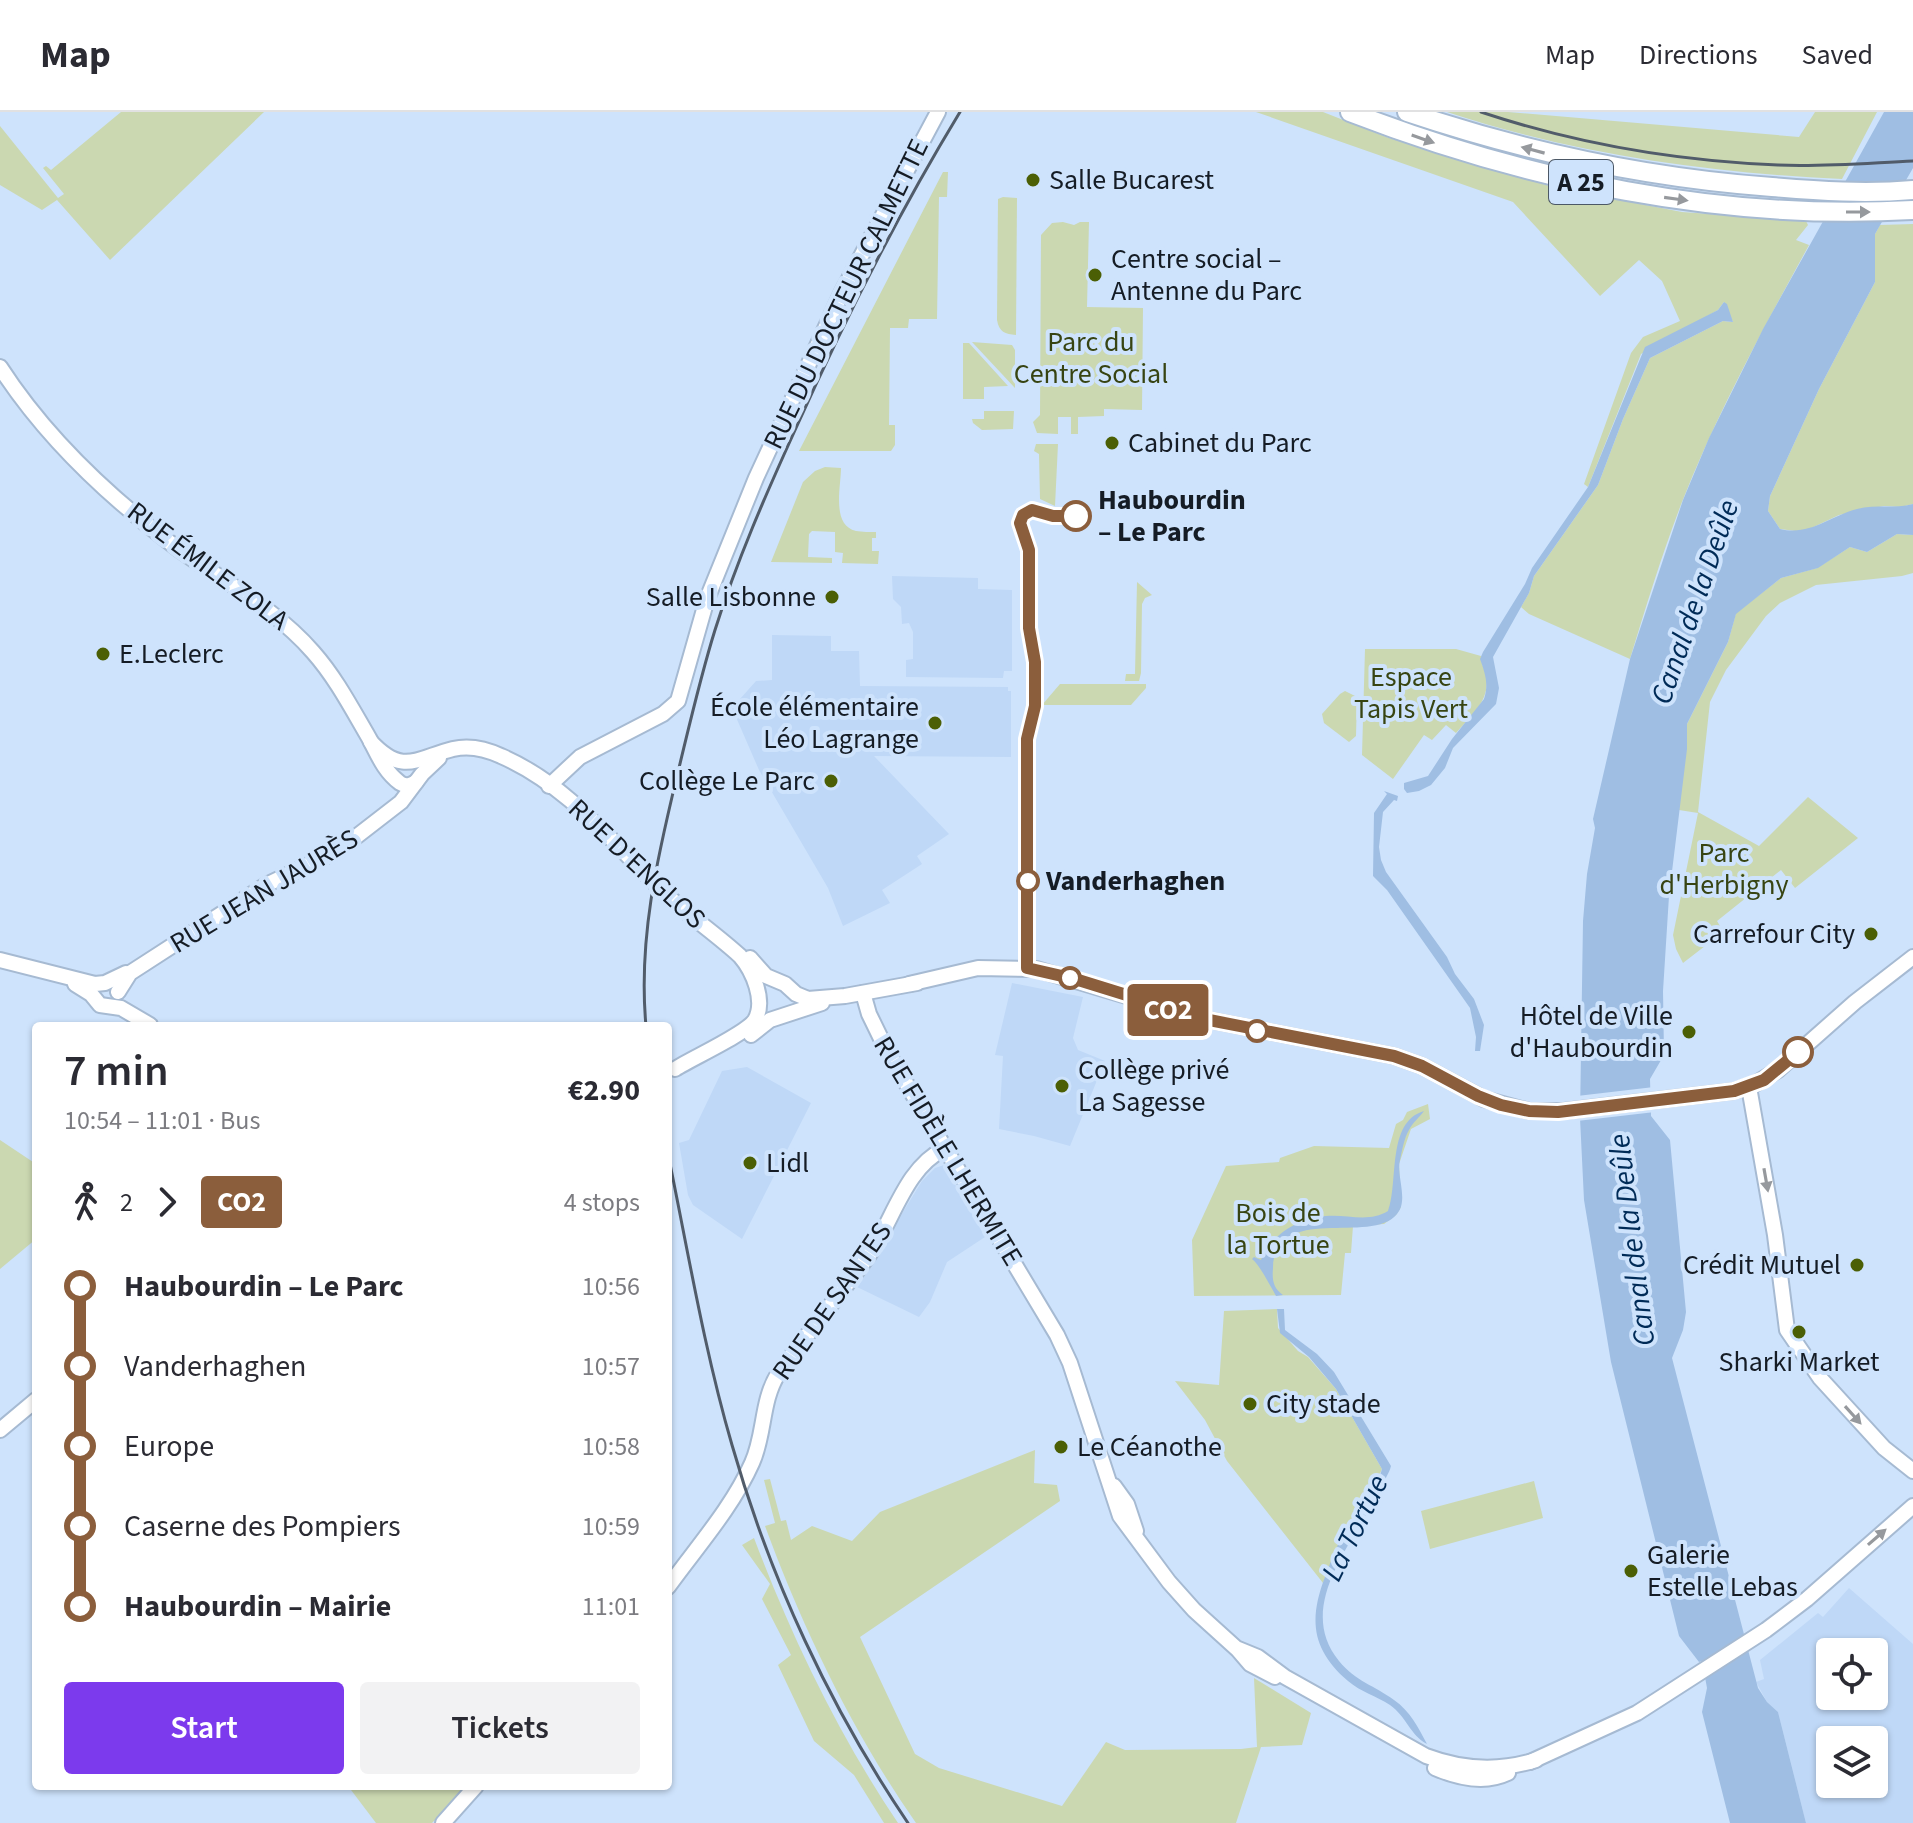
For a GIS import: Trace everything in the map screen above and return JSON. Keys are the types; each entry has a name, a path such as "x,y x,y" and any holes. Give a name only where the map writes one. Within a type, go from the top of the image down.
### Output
{"highway":[{"name":"A 25","path":"1350,112 1453,149 1570,180 1686,200 1820,211 1904,211"},
{"name":"A 25","path":"1407,112 1522,147 1602,165 1707,181 1832,191 1910,191"}],"street":[{"name":"RUE DU DOCTEUR CALMETTE","path":"549,786 580,757 663,714 678,701 707,599 756,478 842,292 938,112"},
{"name":"RUE ÉMILE ZOLA","path":"0,367 41,423 99,480 173,545 266,608 308,646 333,679 379,760 399,781"},
{"path":"371,742 388,758 408,763 419,770 417,780 410,786 399,781"},
{"name":"RUE D'ENGLOS","path":"454,750 481,749 501,756 583,812 676,904 725,943 748,967 758,1000"},
{"path":"391,810 400,796 397,770 408,763 454,750"},
{"name":"RUE JEAN JAURÈS","path":"111,989 135,970 266,885 334,853 391,810 408,795 417,780 454,750"},
{"name":"RUE D'ENGLOS","path":"725,943 749,957 763,974 783,985"},
{"path":"672,1070 746,1028 754,1020 765,985 783,985 808,999 863,993 978,968 1017,967 1075,979 1131,999 1257,1031 1394,1056 1422,1066 1478,1096 1513,1108 1550,1112 1576,1110 1723,1093 1749,1087 1778,1070 1855,1002 1913,957"},
{"path":"0,960 111,989 146,1022"},
{"path":"61,977 88,991 101,1003 121,1008 144,1022"},
{"path":"782,1015 793,1003 783,985"},
{"path":"101,1003 96,989 111,989"},
{"path":"101,1003 115,1003 111,989"},
{"name":"RUE FIDÈLE LHERMITE","path":"863,993 884,1045 1064,1349 1120,1516 1181,1597 1254,1668 1440,1770 1466,1777 1490,1779 1502,1776 1610,1727 1682,1687 1766,1630 1913,1506"},
{"path":"672,1070 736,1045 782,1015 845,996"},
{"path":"758,1000 766,1014 782,1015"},
{"path":"1749,1087 1775,1235 1787,1330 1820,1378 1884,1448 1913,1471"},
{"name":"RUE DE SANTES","path":"672,1582 716,1521 751,1465 758,1447 768,1396 778,1374 872,1251 916,1175 929,1158 944,1149"},
{"path":"0,1420 32,1394"},
{"path":"0,1430 32,1403"},
{"path":"443,1823 472,1790"}],"shaded area":[{"path":"892,576 978,578 978,589 1012,590 1012,671 1004,671 1003,678 906,677 906,660 913,659 913,632 909,623 902,624 901,607 893,599"},
{"name":"Collège Le Parc","path":"772,635 831,636 831,651 859,651 860,686 1008,687 1011,691 1011,757 874,756 949,834 917,856 922,864 882,890 890,903 843,926 828,888 759,770 732,708 756,681 772,680"},
{"path":"1012,983 1083,997 1073,1038 1078,1050 1105,1061 1070,1146 999,1129 1003,1056 995,1055"},
{"path":"747,1067 811,1103 742,1239 693,1205 688,1195 679,1143 689,1140 722,1071"},
{"path":"944,1165 985,1237 947,1262 930,1302 919,1317 857,1287 922,1181 935,1168"},
{"path":"1849,1588 1913,1644 1913,1823 1806,1823 1778,1712 1767,1702 1756,1682 1764,1679 1760,1660 1818,1613 1823,1617"}],"green space":[{"path":"121,112 264,112 110,260 57,200 42,210 0,185 0,126 58,198 64,194 43,168 46,166 51,170"},
{"path":"1256,112 1323,112 1389,138 1553,187 1682,212 1806,221 1808,225 1796,240 1809,245 1710,436 1668,541 1630,659 1529,614 1521,607 1534,576 1598,485 1650,358 1723,321 1733,322 1724,302 1718,310 1641,354 1588,487 1584,484 1631,353 1643,337 1680,321 1662,281 1639,260 1600,296 1513,202"},
{"path":"1447,112 1508,112 1799,137 1815,112 1877,112 1842,179 1742,172 1642,159 1544,139"},
{"path":"943,172 948,172 947,197 939,197 937,319 909,319 908,328 890,328 889,425 895,425 895,445 891,451 799,451"},
{"path":"1017,198 1016,335 1003,332 997,320 998,199"},
{"name":"Parc du Centre Social","path":"1089,222 1087,307 1143,308 1142,410 1104,409 1104,416 1078,417 1078,434 1071,434 1071,417 1058,417 1058,434 1037,433 1033,422 1040,415 1041,235 1052,223 1074,225"},
{"path":"1913,224 1913,504 1839,515 1803,532 1780,529 1768,511 1770,496 1819,389 1875,282 1875,234 1880,225"},
{"path":"972,342 1012,345 1015,350 1015,388"},
{"path":"963,343 969,343 1008,386 984,387 984,399 963,399"},
{"path":"984,411 1014,411 1013,429 982,430 972,419 984,419"},
{"path":"1036,444 1058,444 1055,506 1040,499 1039,454 1034,451"},
{"path":"825,467 841,468 839,504 843,521 856,531 876,532 876,538 872,538 872,551 879,551 878,564 842,563 843,553 835,552 835,532 812,531 809,534 808,557 832,558 832,563 771,562 803,482"},
{"name":"Parc d'Herbigny","path":"1897,534 1913,535 1913,573 1816,585 1780,603 1766,616 1726,670 1710,702 1698,812 1759,846 1808,797 1858,838 1795,888 1781,870 1717,921 1720,926 1709,936 1705,946 1683,963 1673,935 1698,813 1679,810 1687,724 1728,642 1736,613 1781,578 1817,568 1850,547 1867,552"},
{"path":"1137,582 1152,595 1145,598 1142,604 1139,681 1125,681 1126,674 1135,674"},
{"name":"Espace Tapis Vert","path":"1365,649 1456,649 1481,656 1486,675 1483,700 1468,720 1456,733 1446,725 1432,740 1424,735 1393,779 1362,755"},
{"path":"1060,684 1146,684 1146,688 1131,705 1042,705"},
{"path":"1345,691 1357,697 1356,736 1349,742 1324,723 1322,714"},
{"name":"Bois de la Tortue","path":"1428,1104 1430,1119 1411,1129 1399,1164 1401,1207 1384,1224 1353,1226 1351,1253 1345,1253 1341,1295 1194,1296 1192,1240 1226,1166 1279,1162 1280,1158 1314,1146 1389,1148 1396,1124 1403,1120 1407,1112"},
{"path":"0,1140 32,1161 32,1242 0,1269"},
{"path":"1277,1309 1278,1328 1336,1389 1382,1469 1370,1495 1341,1540 1323,1583 1227,1461 1205,1420 1175,1381 1219,1385 1224,1311"},
{"path":"1035,1450 1034,1483 1057,1485 1060,1501 860,1637 915,1754 939,1768 1062,1806 1106,1742 1125,1750 1257,1747 1254,1678 1311,1713 1302,1745 1261,1747 1236,1823 916,1823 851,1717 813,1642 765,1526 775,1523 764,1480 770,1479 781,1521 786,1520 791,1540 812,1526 852,1541 880,1512"},
{"path":"1534,1481 1543,1518 1430,1549 1421,1511"},
{"path":"754,1538 818,1685 898,1823 884,1823 854,1775 814,1741 778,1665 791,1655 762,1599 770,1584 742,1545"},
{"path":"351,1790 463,1790 432,1823 376,1823"}],"water":[{"name":"Canal de la Deûle","path":"1884,112 1913,112 1913,168 1875,234 1875,282 1819,389 1770,496 1768,511 1780,529 1801,530 1857,509 1913,504 1913,535 1897,534 1867,552 1850,547 1818,568 1781,578 1736,614 1728,642 1687,724 1687,749 1669,896 1663,991 1664,1055 1650,1079 1651,1116 1670,1140 1686,1312 1672,1358 1758,1688 1778,1712 1806,1823 1730,1823 1702,1712 1707,1688 1702,1661 1699,1662 1679,1636 1611,1362 1584,1200 1580,1118 1583,921 1587,874 1595,828 1593,819 1630,659 1683,500 1709,438 1763,329"},
{"path":"1724,302 1733,322 1723,321 1650,358 1598,485 1534,576 1529,593 1493,657 1499,688 1496,704 1453,748 1445,768 1431,785 1407,793 1404,783 1428,776 1484,699 1486,683 1480,659 1483,652 1532,568 1588,487 1645,347 1718,310"},
{"path":"1384,791 1398,796 1397,801 1394,800 1383,812 1379,847 1381,860 1386,872 1474,999 1484,1025 1480,1051 1475,1051 1476,1037 1470,1008 1387,890 1373,876 1374,813 1387,794"},
{"path":"1424,1111 1410,1127 1403,1145 1399,1166 1402,1202 1397,1214 1384,1223 1367,1227 1306,1230 1290,1236 1278,1248 1273,1268 1274,1283 1283,1295 1276,1296 1252,1259 1261,1260 1278,1236 1306,1220 1326,1216 1373,1217 1388,1211 1399,1140 1412,1117"},
{"name":"La Tortue","path":"1277,1309 1284,1309 1285,1330 1317,1354 1334,1372 1391,1466 1334,1573 1326,1595 1323,1618 1327,1640 1345,1668 1405,1709 1427,1744 1416,1736 1390,1705 1348,1681 1320,1645 1315,1620 1325,1577 1342,1537 1371,1494 1382,1469 1336,1389 1309,1357 1280,1333"}],"pier":[{"path":"1654,1087 1655,1112 1577,1121 1577,1096"}],"railway":[{"path":"646,1022 647,931 656,869 695,703 724,604 763,502 834,347 873,267 960,112"},
{"path":"1481,112 1591,142 1702,160 1795,165 1913,161"},
{"path":"672,1174 713,1373 747,1495 784,1593 828,1688 908,1823"}],"bus line":[{"name":"CO2","path":"1076,516 1053,516 1032,510 1023,515 1020,523 1029,550 1029,628 1035,658 1035,706 1027,739 1027,968 1075,979 1150,1005 1204,1019 1394,1056 1422,1066 1484,1099 1529,1111 1564,1111 1734,1091 1764,1080 1798,1052"}],"place":[{"name":"Salle Bucarest","path":"1033,180"},
{"name":"Centre social – Antenne du Parc","path":"1095,275"},
{"name":"Cabinet du Parc","path":"1112,443"},
{"name":"Haubourdin – Le Parc","path":"1076,516"},
{"name":"Salle Lisbonne","path":"832,597"},
{"name":"E.Leclerc","path":"103,654"},
{"name":"École élémentaire Léo Lagrange","path":"935,723"},
{"name":"Collège Le Parc","path":"831,781"},
{"name":"Vanderhaghen","path":"1028,881"},
{"name":"Carrefour City","path":"1871,934"},
{"name":"Hôtel de Ville d'Haubourdin","path":"1689,1032"},
{"name":"Collège privé La Sagesse","path":"1062,1086"},
{"name":"Lidl","path":"750,1163"},
{"name":"Crédit Mutuel","path":"1857,1265"},
{"name":"Sharki Market","path":"1799,1332"},
{"name":"City stade","path":"1250,1404"},
{"name":"Le Céanothe","path":"1061,1447"},
{"name":"Galerie Estelle Lebas","path":"1631,1571"}]}
